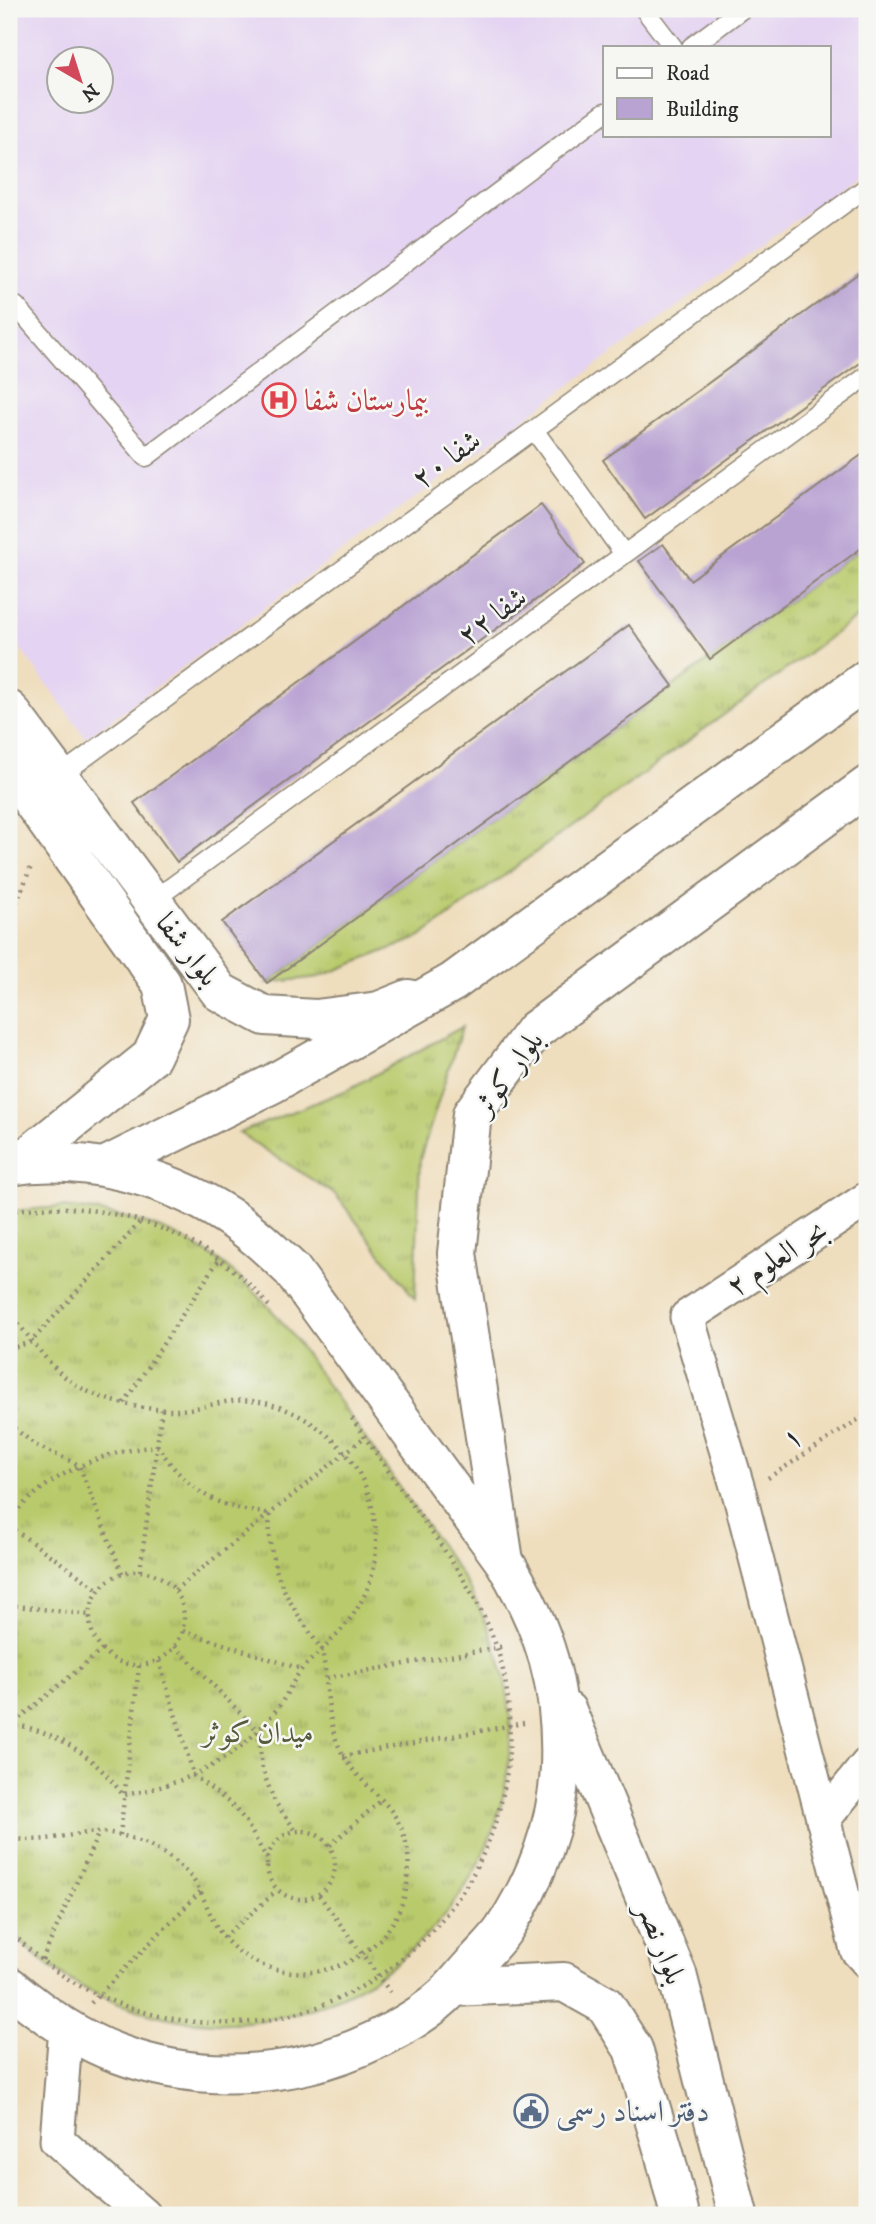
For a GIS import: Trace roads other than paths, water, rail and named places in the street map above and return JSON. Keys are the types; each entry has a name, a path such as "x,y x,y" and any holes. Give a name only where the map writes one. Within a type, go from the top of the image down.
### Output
{"main road":[{"path":"104,1167 272,1084 453,982 867,680"},
{"name":"بلوار شفا","path":"9,710 220,992 265,1016 316,1019 379,1010 453,982"},
{"name":"بلوار شفا","path":"9,769 162,984 169,1019 150,1057 13,1165"},
{"name":"بلوار کوثر","path":"504,1561 457,1253 472,1114 535,1030 867,786"},
{"path":"13,1165 60,1163 104,1167 172,1187 225,1214 261,1240 292,1270 504,1561 527,1599 543,1639 557,1699 560,1768 554,1811 543,1854 525,1894 503,1932 444,1997 411,2021 370,2043 329,2059 287,2070 243,2074 156,2066 114,2052 66,2028 38,2011 17,1993"},
{"name":"بلوار نصر","path":"557,1699 677,1974 738,2215"},
{"path":"453,1986 564,1982 605,2005 633,2049 680,2215"}],"street":[{"name":"بحر العلوم ۲","path":"823,1820 740,1496 687,1317 867,1199"},
{"path":"867,1765 823,1820 857,1950 867,1961"},
{"path":"66,2028 57,2140 143,2215"}],"lane":[{"path":"644,9 672,46"},
{"path":"692,46 742,9"},
{"path":"9,310 16,306 146,457 603,114"},
{"name":"شفا ۲۰","path":"58,777 867,187"},
{"name":"شفا ۲۲","path":"151,902 867,376"},
{"path":"534,430 624,554"}],"place":[{"name":"بیمارستان شفا","path":"279,400"},
{"name":"دفتر اسناد رسمی","path":"531,2111"}],"park label":[{"name":"میدان کوثر","path":"258,1732"}]}
